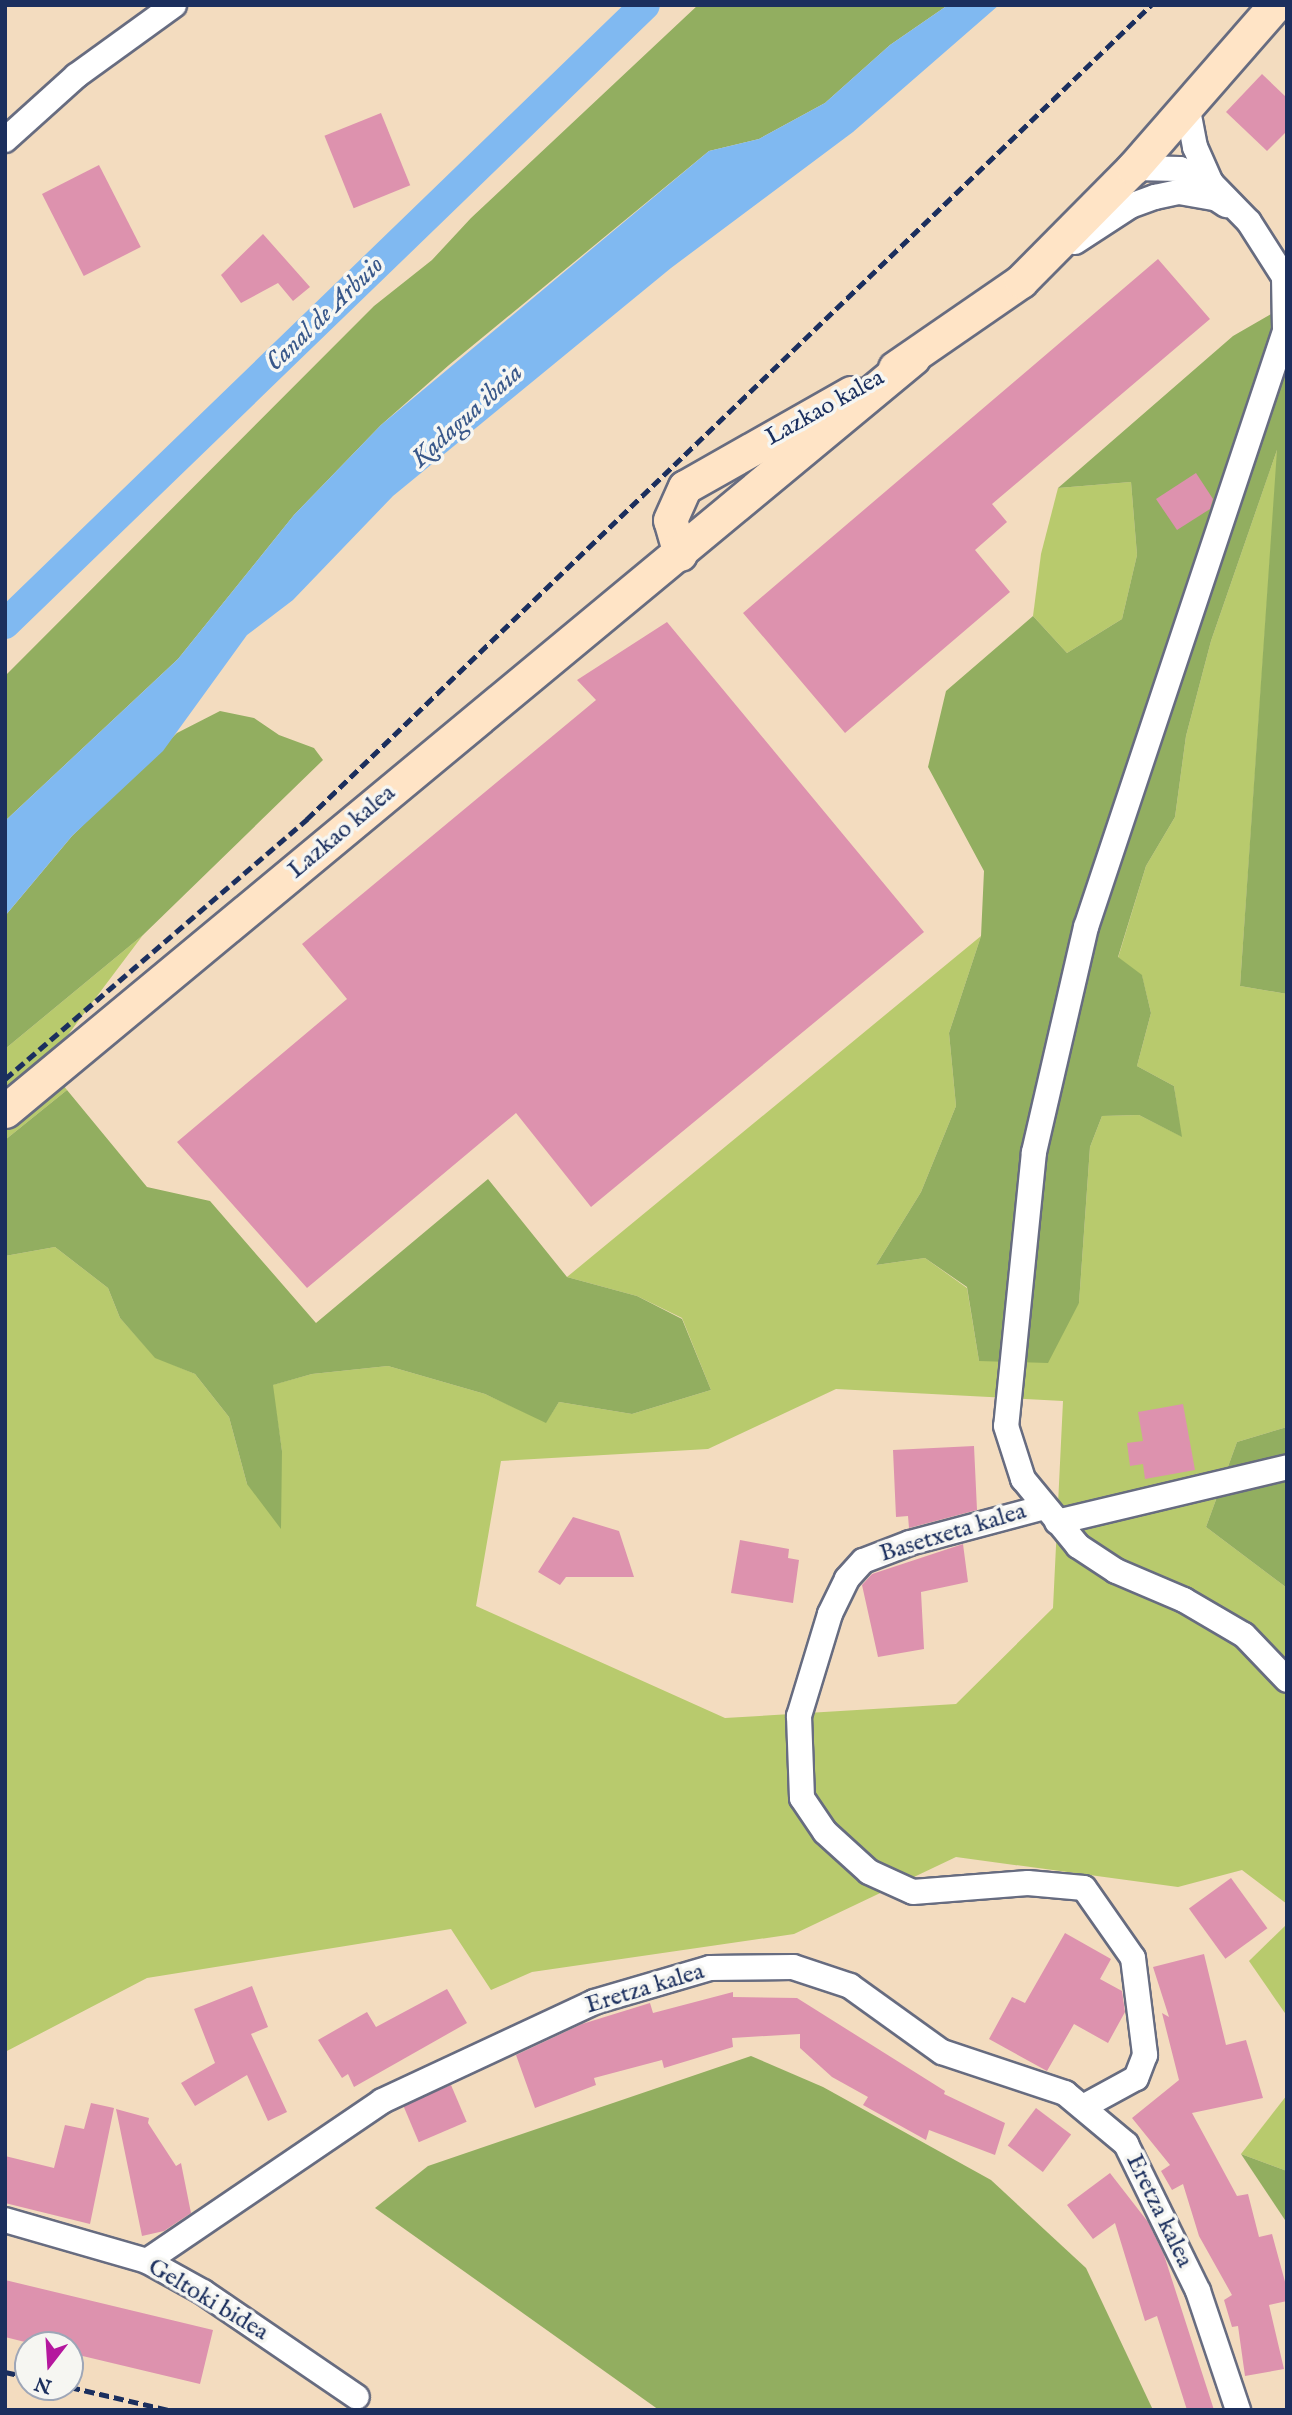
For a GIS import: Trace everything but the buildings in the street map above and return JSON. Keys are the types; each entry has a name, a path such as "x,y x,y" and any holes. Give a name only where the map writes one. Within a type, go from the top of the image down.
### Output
{"street":[{"path":"5,140 76,76 174,5"},
{"name":"Lazkao kalea","path":"1021,281 1133,167 1275,5"},
{"path":"1188,105 1195,147 1211,183 1249,222 1284,277 1285,331 1086,926 1034,1152 1006,1426 1023,1479 1078,1546 1116,1571 1184,1600 1244,1635 1287,1680"},
{"path":"1133,167 1181,169 1211,183"},
{"name":"Lazkao kalea","path":"5,1111 825,434 913,358 1101,224 1155,197 1179,192 1217,199 1249,222"},
{"name":"Lazkao kalea","path":"680,554 670,520 685,487 913,358"},
{"name":"Basetxeta kalea","path":"1083,2108 1136,2078 1145,2055 1133,1958 1084,1888 1028,1883 912,1892 869,1871 825,1832 802,1798 799,1716 830,1614 847,1580 863,1561 910,1543 1287,1467"},
{"name":"Eretza kalea","path":"147,2261 382,2101 594,2002 710,1968 793,1967 850,1986 942,2052 1065,2093 1126,2144 1198,2291 1238,2410"},
{"name":"Geltoki bidea","path":"5,2220 147,2261 203,2292 357,2397"}],"green space":[{"path":"698,5 948,5 890,45 825,103 759,139 709,151 449,365 381,425 294,515 178,659 5,821 5,676 374,306 432,260 471,218"},
{"path":"1287,305 1287,994 1240,986 1277,450 1211,641 1186,736 1175,817 1146,866 1118,957 1142,975 1151,1013 1137,1066 1174,1086 1182,1137 1139,1115 1102,1116 1090,1147 1079,1303 1048,1363 979,1361 967,1287 925,1258 876,1265 921,1192 956,1106 949,1033 981,936 984,871 928,767 946,691 1033,616 1067,653 1122,619 1137,555 1131,482 1058,488 1233,336"},
{"path":"1278,447 1240,986 1287,994 1287,1427 1237,1442 1206,1527 1287,1588 1287,1904 1242,1870 1178,1887 956,1857 794,1934 532,1972 491,1990 451,1929 147,1978 5,2052 5,1256 55,1247 108,1288 120,1318 155,1357 195,1374 229,1417 247,1484 282,1451 272,1385 312,1374 388,1366 485,1394 546,1422 559,1402 632,1414 711,1390 682,1318 637,1296 567,1277 981,936 949,1033 956,1106 921,1192 876,1265 925,1258 967,1288 979,1361 1079,1303 1090,1147 1102,1116 1139,1115 1181,1136 1174,1086 1137,1066 1151,1013 1142,976 1118,958 1146,866 1175,817 1186,736 1211,641","holes":["836,1389 1063,1401 1053,1608 956,1704 725,1718 476,1606 501,1461 708,1449"]},
{"path":"1131,482 1137,555 1122,619 1067,653 1033,616 1041,554 1058,488"},
{"path":"220,711 254,718 279,735 314,748 323,760 143,935 5,1049 5,916 72,836 177,733"},
{"path":"143,935 46,1064 67,1090 5,1140 5,1049"},
{"path":"67,1090 147,1187 210,1201 316,1323 488,1179 567,1277 637,1296 682,1319 711,1390 632,1414 559,1402 546,1423 485,1394 388,1366 312,1374 273,1385 282,1451 281,1529 247,1484 229,1417 195,1374 155,1358 120,1318 108,1288 55,1247 5,1256 5,1140"},
{"path":"1287,1427 1287,1588 1206,1527 1237,1442"},
{"path":"1287,1924 1287,2016 1249,1961"},
{"path":"751,2056 823,2087 991,2180 1086,2268 1153,2410 659,2410 375,2208 428,2166"},
{"path":"1287,2095 1287,2171 1241,2154"},
{"path":"1241,2154 1287,2171 1287,2223"}],"water":[{"name":"Kadagua ibaia","path":"948,5 999,5 853,132 671,268 393,496 293,600 247,635 163,751 72,836 5,916 5,821 178,659 294,515 381,425 709,151 759,139 825,103 890,45"}],"waterway":[{"name":"Canal de Arbuio","path":"5,624 645,5"}],"railway":[{"path":"5,1079 307,819 1151,5"},
{"path":"5,2372 14,2374"},
{"path":"84,2390 169,2410"}]}
